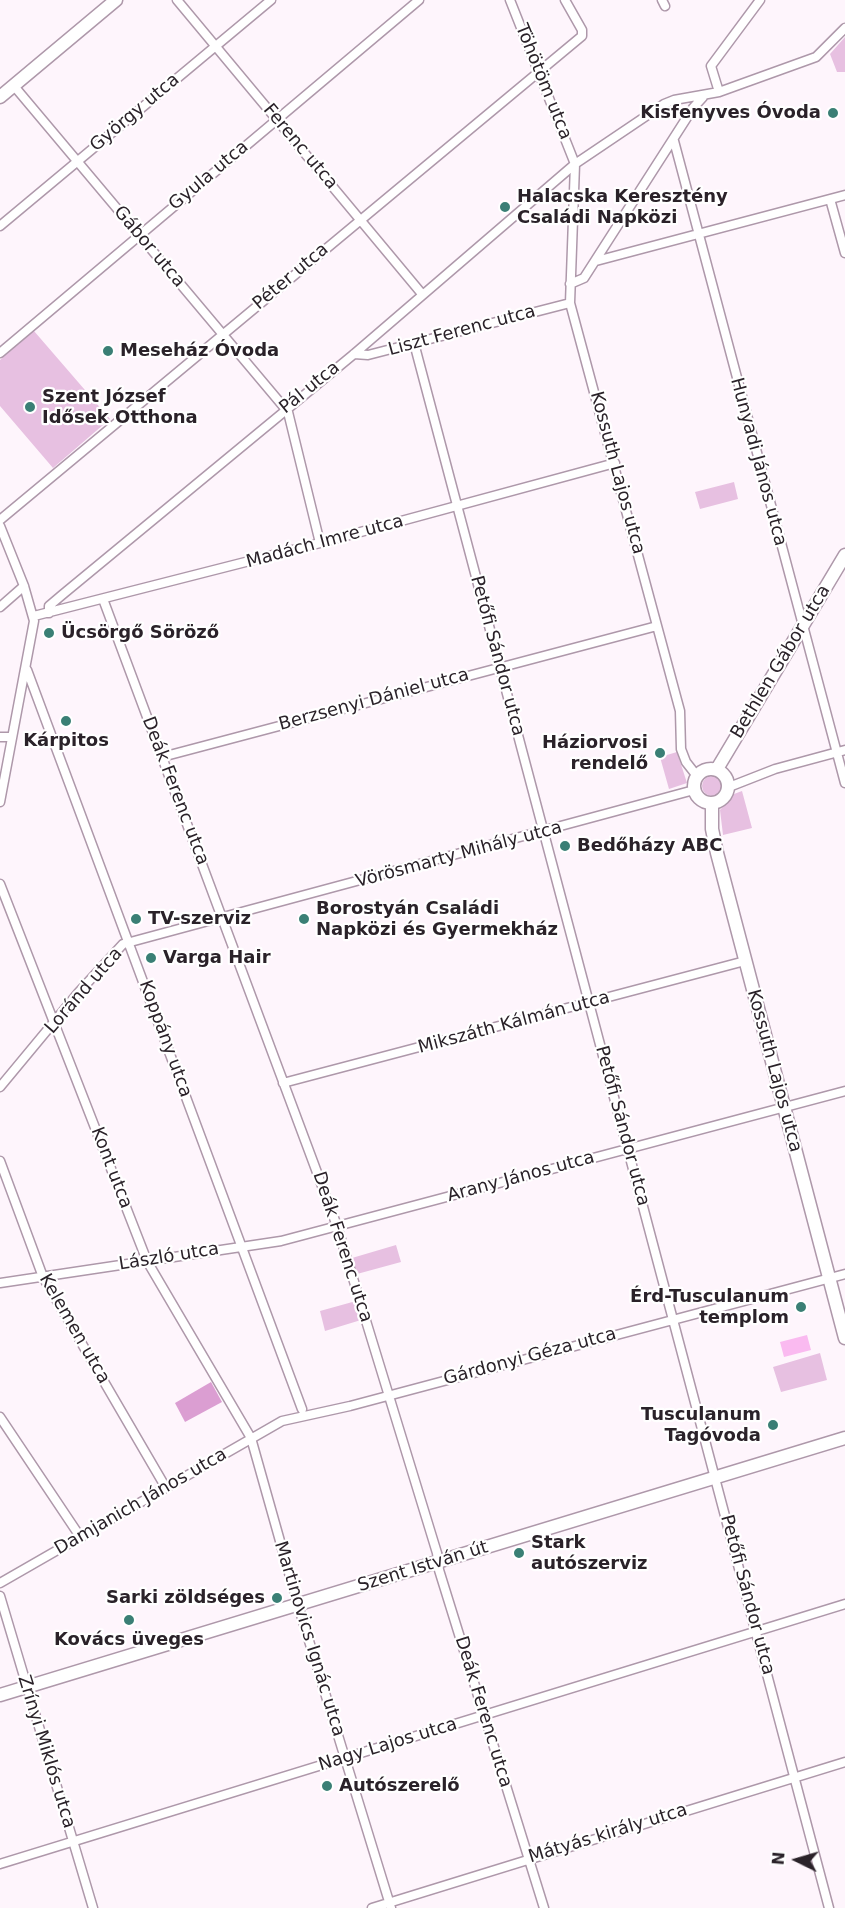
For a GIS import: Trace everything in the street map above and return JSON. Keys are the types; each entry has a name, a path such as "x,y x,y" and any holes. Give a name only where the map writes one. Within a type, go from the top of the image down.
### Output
{"street":[{"path":"0,98 116,0"},
{"name":"Ferenc utca","path":"177,0 422,294"},
{"name":"György utca","path":"0,226 271,0"},
{"name":"Gyula utca","path":"0,353 419,0"},
{"name":"Töhötöm utca","path":"510,0 575,164"},
{"name":"Péter utca","path":"0,520 538,70 582,36 582,30 566,0"},
{"path":"719,92 711,66 760,0"},
{"name":"Pál utca","path":"49,612 49,606 285,408 354,354 575,164 664,104 719,92 816,57 845,28"},
{"name":"Gábor utca","path":"14,86 285,408 291,417 320,543"},
{"path":"570,284 584,278 674,141 693,108 704,96"},
{"name":"Hunyadi János utca","path":"674,141 801,625 841,751 845,783"},
{"name":"Kossuth Lajos utca","path":"575,164 570,303 680,711 681,748 686,762 697,776"},
{"path":"596,261 845,195"},
{"path":"830,199 845,253"},
{"name":"Liszt Ferenc utca","path":"354,354 368,355 570,303"},
{"name":"Petőfi Sándor utca","path":"414,344 674,1319 828,1908"},
{"name":"Madách Imre utca","path":"34,616 457,507 615,463"},
{"path":"0,526 34,616 27,670 0,802"},
{"name":"Bethlen Gábor utca","path":"717,769 801,625 845,555"},
{"path":"0,607 24,586"},
{"name":"Deák Ferenc utca","path":"103,599 337,1226 390,1395 439,1562 439,1570 544,1908"},
{"name":"Berzsenyi Dániel utca","path":"162,757 657,626"},
{"name":"Koppány utca","path":"27,670 302,1408"},
{"path":"0,737 12,737"},
{"path":"729,787 775,769 841,751"},
{"path":"706,769 717,769 726,776 729,787 726,796 712,803 701,800 694,790 697,776 706,769"},
{"name":"Vörösmarty Mihály utca","path":"223,918 694,790"},
{"name":"Kossuth Lajos utca","path":"712,803 712,823 717,854 845,1338"},
{"name":"Kont utca","path":"0,884 147,1261 251,1438"},
{"name":"Loránd utca","path":"0,1087 120,946 223,918"},
{"name":"Mikszáth Kálmán utca","path":"283,1083 745,962"},
{"name":"Arany János utca","path":"337,1226 845,1091"},
{"name":"Kelemen utca","path":"0,1161 43,1277 166,1488"},
{"name":"László utca","path":"0,1283 281,1241 337,1226"},
{"name":"Gárdonyi Géza utca","path":"390,1395 845,1274"},
{"name":"Damjanich János utca","path":"282,1421 390,1395"},
{"path":"302,1408 315,1413"},
{"name":"Damjanich János utca","path":"0,1583 302,1408"},
{"path":"0,1418 81,1538"},
{"name":"Martinovics Ignác utca","path":"251,1438 298,1605 390,1905"},
{"name":"Szent István út","path":"0,1695 845,1438"},
{"name":"Zrínyi Miklós utca","path":"0,1596 93,1908"},
{"name":"Nagy Lajos utca","path":"0,1864 845,1604"},
{"name":"Mátyás király utca","path":"372,1908 390,1905 529,1859 845,1762"}],"shaded area":[{"path":"845,37 845,72 837,72 830,54"},
{"path":"34,331 110,419 53,468 0,406 0,360"},
{"path":"734,482 738,499 700,509 695,492"},
{"path":"677,752 687,783 669,789 660,757"},
{"path":"712,776 719,779 722,786 719,793 712,796 705,793 702,786 705,779"},
{"path":"742,791 752,828 723,835 720,810 734,794"},
{"path":"396,1245 401,1262 357,1274 352,1258"},
{"path":"356,1301 361,1320 325,1331 320,1311"},
{"path":"807,1335 811,1350 784,1357 780,1342"},
{"path":"820,1353 827,1380 781,1392 773,1367"},
{"path":"211,1382 222,1402 185,1422 175,1403"}],"place":[{"name":"Kisfenyves Óvoda","path":"833,113"},
{"name":"Halacska Keresztény Családi Napközi","path":"505,207"},
{"name":"Meseház Óvoda","path":"108,351"},
{"name":"Szent József Idősek Otthona","path":"30,407"},
{"name":"Ücsörgő Söröző","path":"49,633"},
{"name":"Kárpitos","path":"66,721"},
{"name":"Háziorvosi rendelő","path":"660,753"},
{"name":"Bedőházy ABC","path":"565,846"},
{"name":"TV-szerviz","path":"136,919"},
{"name":"Borostyán Családi Napközi és Gyermekház","path":"304,919"},
{"name":"Varga Hair","path":"151,958"},
{"name":"Érd-Tusculanum templom","path":"801,1307"},
{"name":"Tusculanum Tagóvoda","path":"773,1425"},
{"name":"Stark autószerviz","path":"519,1553"},
{"name":"Sarki zöldséges","path":"277,1598"},
{"name":"Kovács üveges","path":"129,1620"},
{"name":"Autószerelő","path":"327,1786"}]}
